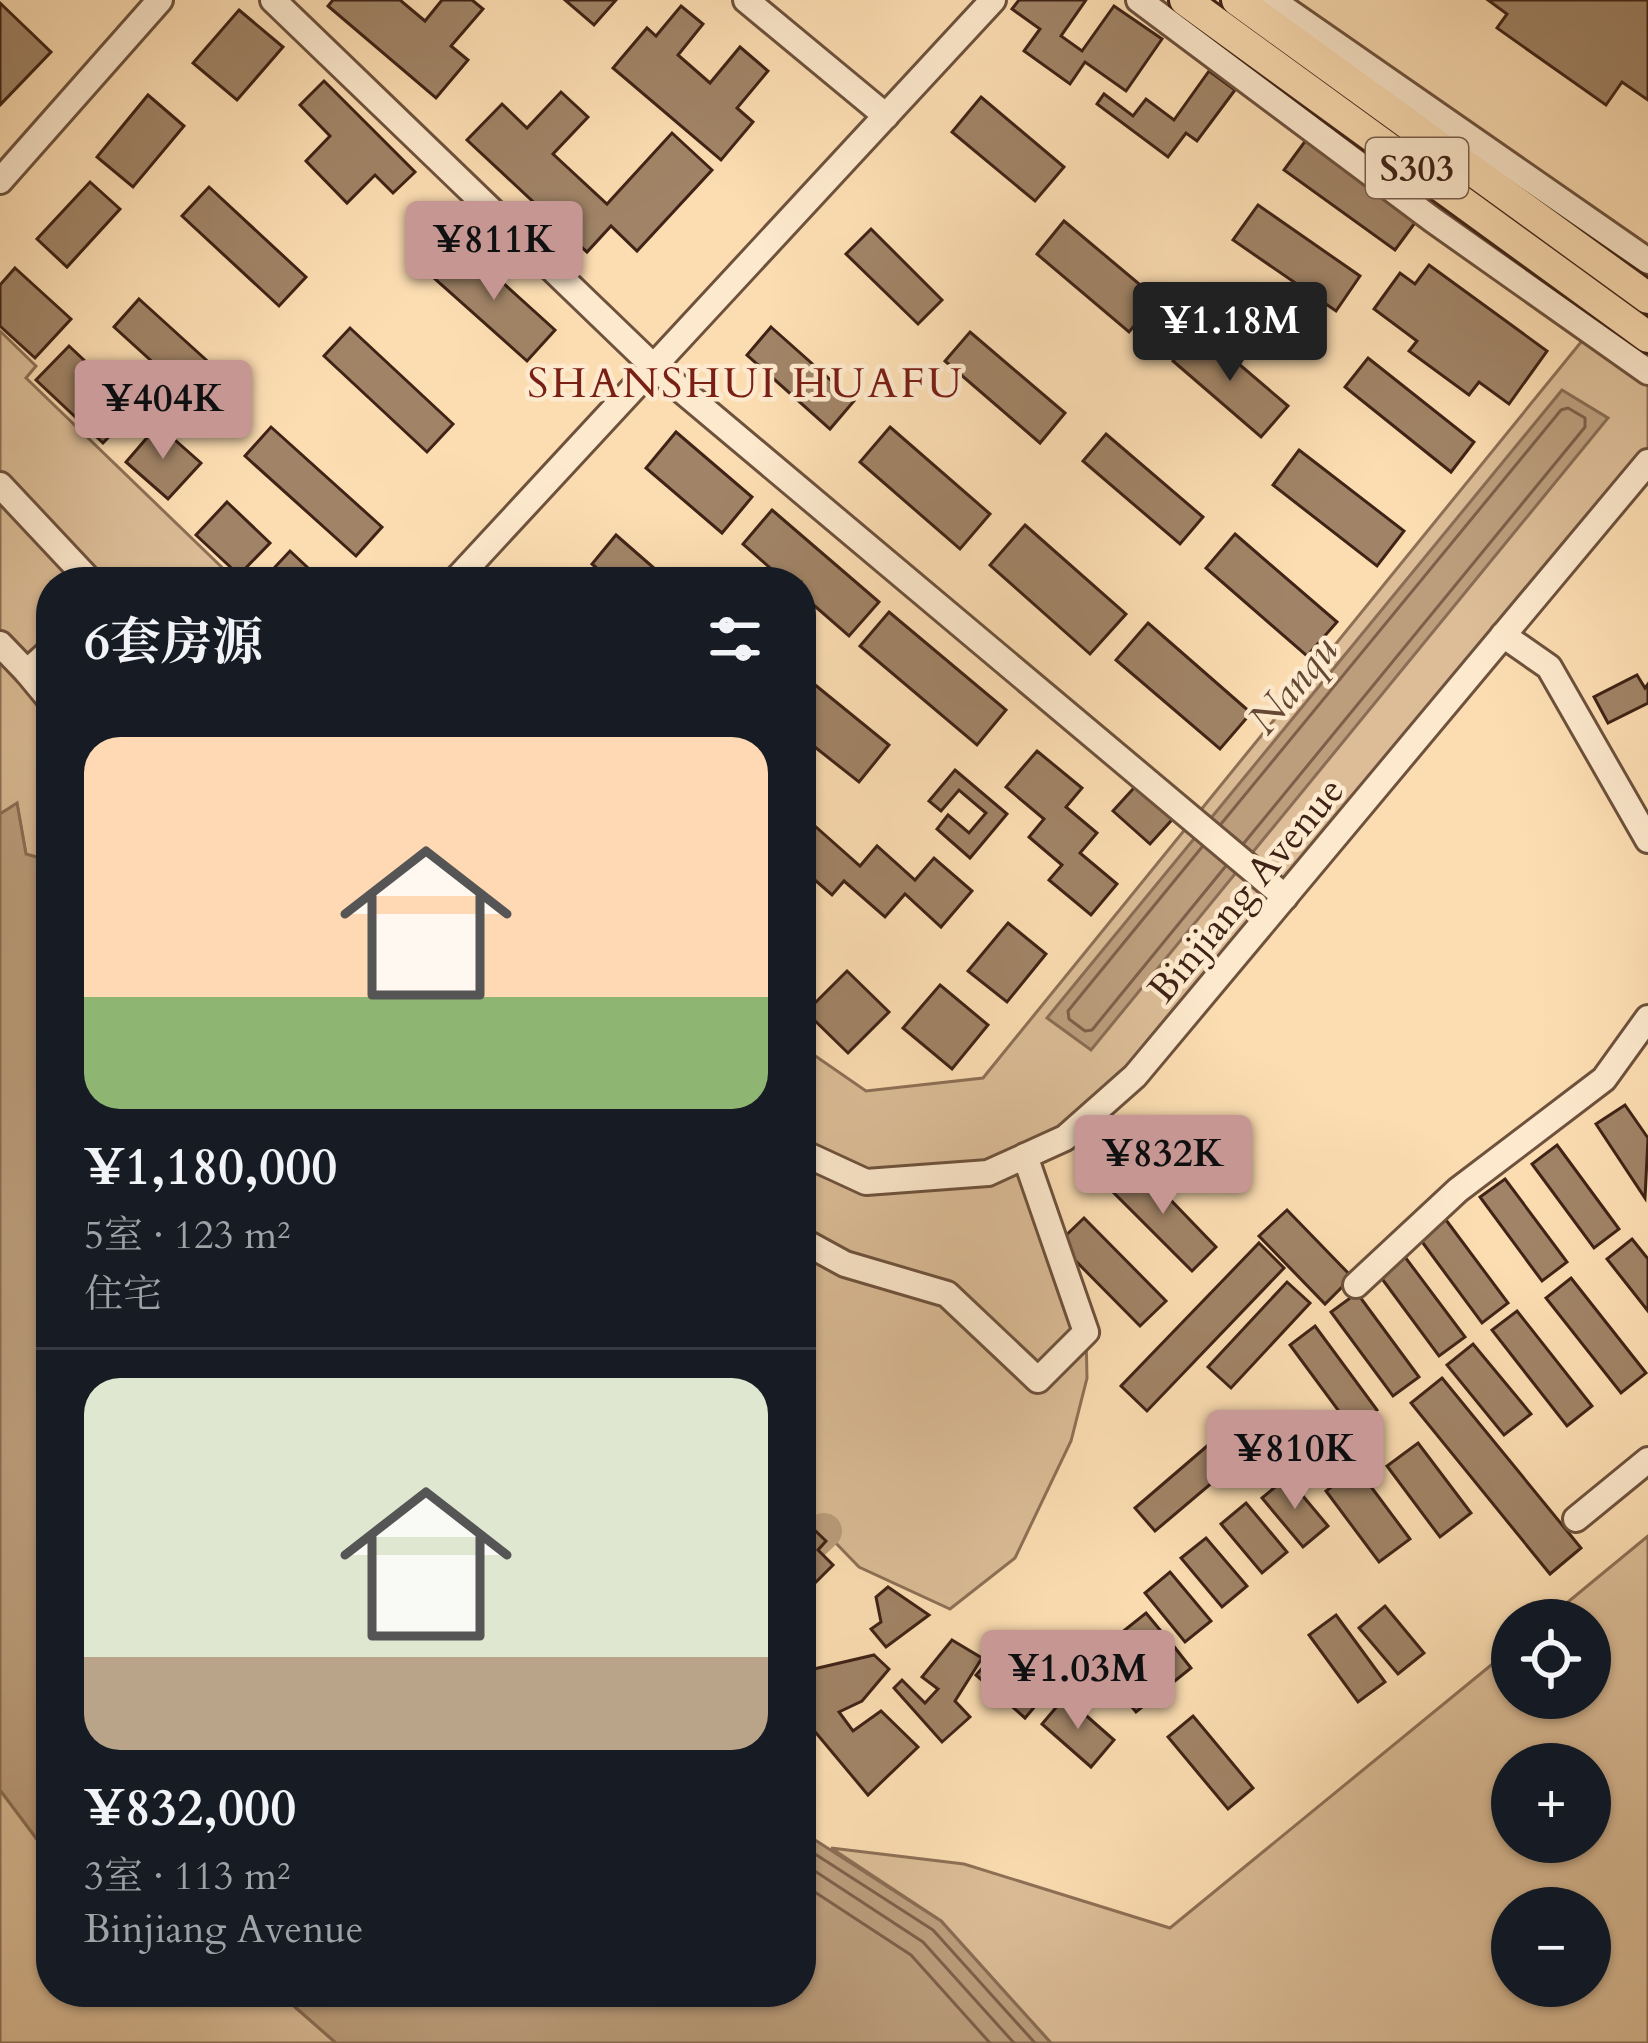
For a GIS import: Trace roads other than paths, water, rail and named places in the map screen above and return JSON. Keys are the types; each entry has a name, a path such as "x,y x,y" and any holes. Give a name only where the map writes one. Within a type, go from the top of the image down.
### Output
{"main road":[{"name":"S303","path":"1185,0 1648,337"},
{"name":"S303","path":"1237,0 1648,298"}],"street":[{"path":"0,181 160,0"},
{"path":"273,0 654,367 1281,893"},
{"path":"746,0 886,116"},
{"path":"468,567 993,0"},
{"path":"1139,0 1433,220 1648,372"},
{"path":"1272,0 1648,261"},
{"name":"Binjiang Avenue","path":"816,1159 866,1181 988,1172 1065,1138 1135,1076 1281,893 1648,461"},
{"path":"0,485 77,567"},
{"path":"1504,635 1549,667 1648,840"},
{"path":"0,644 36,683"},
{"path":"27,672 36,664"},
{"path":"1356,1285 1458,1190 1604,1079 1648,1018"},
{"path":"816,1248 844,1264 947,1294 1038,1380 1086,1332 1025,1156"},
{"path":"1576,1519 1648,1460"}],"water":[{"name":"Nanqu","path":"1562,390 1608,418 1091,1050 1047,1018"},
{"path":"17,803 26,854 36,857 36,1838 0,1790 0,814"},
{"path":"816,1841 941,1921 1051,2043 336,2043 295,2007 816,2007"}],"waterway":[{"name":"Nanqu","path":"816,1539 824,1531"}],"district":[{"name":"SHANSHUI HUAFU","path":"746,382"}]}
